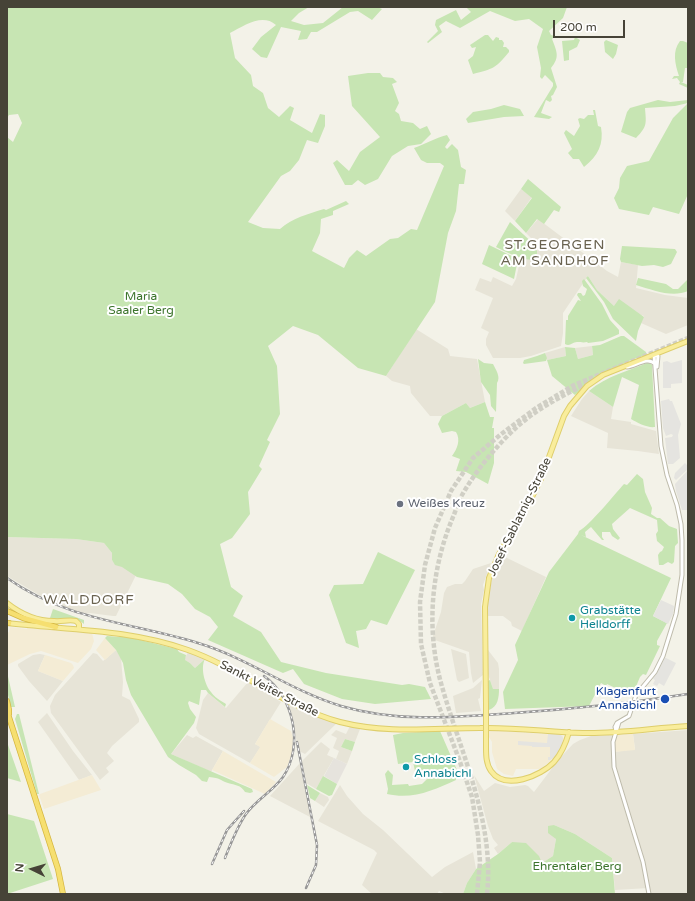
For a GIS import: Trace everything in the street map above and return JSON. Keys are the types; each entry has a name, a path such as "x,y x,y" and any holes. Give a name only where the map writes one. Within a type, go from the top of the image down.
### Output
{"highway":[{"path":"7,611 23,618 56,627"},
{"path":"7,701 9,710 8,714 58,869 64,894"}],"main road":[{"name":"Josef-Sablatnig-Straße","path":"569,732 564,747 554,763 541,772 525,779 507,780 495,775 488,765 486,747 485,607 488,584 493,567 541,479 564,416 579,394 603,375 688,341"},
{"path":"7,604 18,611 35,618 50,621 76,621 79,624 79,629"},
{"name":"Sankt Veiter Straße","path":"8,623 79,629 142,637 188,650 215,661 303,709 340,722 362,726 396,730 482,728 596,733 688,726"}],"street":[{"path":"649,894 635,836 615,772 613,750 619,721 629,716 636,695 655,672 663,656 676,614 682,575 681,524 677,505 666,475 661,446 654,355"},
{"path":"654,355 658,356 656,375"},
{"path":"623,367 634,366 648,360 652,361 655,365"}],"shaded area":[{"path":"521,189 532,197 515,221 505,211"},
{"path":"538,219 607,271 618,277 621,262 638,265 636,288 665,295 688,298 688,325 666,334 641,323 644,316 614,306 597,290 588,276 563,313 563,333 561,346 520,358 493,358 486,345 486,339 489,332 481,328 493,298 475,290 480,278 491,282 493,277 512,286 516,279 521,257 536,260 538,245 526,233"},
{"path":"416,329 448,349 450,356 477,359 485,402 470,408 466,403 442,416 430,416 411,393 410,386 392,381 386,376"},
{"path":"592,346 593,355 578,359 575,348"},
{"path":"565,347 566,356 547,360 545,353"},
{"path":"682,360 682,383 671,384 671,388 663,388 663,362 667,361 671,363"},
{"path":"589,391 613,407 611,419 631,422 631,424 656,431 659,454 607,448 608,433 571,416"},
{"path":"669,399 672,401 681,424 678,435 680,458 673,464 668,464 665,438 672,437 673,435 671,434 666,436 663,428 661,401"},
{"path":"685,463 688,466 688,469 676,480 674,478 675,473"},
{"path":"688,470 688,510 682,510 675,484"},
{"name":"WALDDORF","path":"7,537 76,539 104,543 112,553 112,560 115,564 122,566 136,575 116,616 90,613 84,614 51,602 7,576"},
{"path":"503,556 546,577 522,631 512,626 511,622 503,616 488,616 488,599 493,573 496,571"},
{"path":"491,563 483,585 484,590 481,604 483,675 473,683 469,652 432,639 441,612 444,593 447,587 455,584 462,584 473,569"},
{"path":"661,600 674,606 673,614 668,624 653,616"},
{"path":"10,627 27,629 31,627 92,633 94,641 91,649 78,663 41,651 30,654 7,665 7,633 9,632"},
{"path":"105,638 116,650 105,660 96,650"},
{"path":"451,649 466,654 469,678 459,682 457,680"},
{"path":"116,650 121,658 123,682 122,696 130,700 139,722 112,746 107,753 114,761 106,768 109,772 100,780 51,713 50,706 55,695 93,653 97,654 103,661"},
{"path":"488,650 498,663 499,689 493,690 488,674"},
{"path":"188,652 205,659 195,668 184,660"},
{"path":"33,655 45,655 38,671 63,681 47,701 18,666 18,664"},
{"path":"45,655 71,663 74,668 63,681 38,671"},
{"path":"664,657 676,663 664,686 659,683 657,686 653,684 655,680 653,679"},
{"path":"482,680 480,698 478,699 481,711 456,713 453,696 473,688"},
{"path":"248,682 281,702 255,744 261,747 250,763 199,734 196,728 203,700 208,693 226,708"},
{"path":"288,704 318,717 337,723 305,754 299,751"},
{"path":"47,713 73,751 92,775 79,780 38,722"},
{"path":"270,719 291,731 293,738 292,754 287,767 274,777 250,763 260,747 255,744"},
{"path":"350,726 360,729 355,742 345,739 341,747 352,751 347,764 336,759 339,751 333,748 337,738 331,735 336,730 346,734"},
{"path":"489,730 560,735 563,736 564,740 561,748 554,758 543,767 540,769 516,769 513,776 504,774 497,769 492,752 492,742 489,737"},
{"path":"688,730 688,894 650,894 649,888 615,890 612,858 575,834 554,825 556,839 553,856 542,863 512,842 498,854 494,848 498,845 493,839 488,826 474,775 484,791 495,783 510,787 525,785 534,792 559,759 573,744 580,740 591,736 612,735 611,752 614,752 635,749 633,734"},
{"path":"548,734 560,734 563,738 562,747 554,758 550,760 548,760 548,757 550,757 550,747 518,745 518,741 547,743"},
{"path":"633,734 635,750 614,752 615,738 617,735"},
{"path":"187,735 193,738 196,736 223,751 211,772 171,754"},
{"path":"321,742 330,749 327,755 334,758 316,789 306,783 301,762"},
{"path":"223,751 276,782 265,794 212,770"},
{"path":"334,758 347,764 337,784 324,776"},
{"path":"300,763 311,816 310,817 270,796"},
{"path":"92,775 101,790 44,809 39,795 40,794"},
{"path":"340,785 347,796 363,814 383,830 432,877 445,867 473,852 476,869 467,883 463,894 446,894 439,891 437,894 372,894 362,885 377,853 374,850 318,821"},
{"path":"320,793 328,797 329,800 324,807 315,801"}],"green space":[{"name":"Maria Saaler Berg","path":"7,7 309,7 299,13 291,21 304,25 323,23 343,7 377,7 382,9 372,20 358,11 350,12 317,32 311,32 307,39 298,40 301,31 281,27 267,58 261,57 252,49 261,37 276,25 265,20 259,20 247,24 230,33 235,58 251,75 253,86 263,93 268,108 279,117 290,106 294,108 290,120 312,133 320,114 325,115 325,126 318,143 307,140 299,160 290,171 281,176 248,222 263,228 280,229 300,217 324,209 326,210 346,201 349,204 333,211 333,215 321,219 320,233 312,251 344,268 349,258 357,250 366,256 390,239 398,238 411,229 417,230 444,166 440,163 427,163 421,160 414,148 447,135 450,140 445,147 447,149 452,144 458,150 461,167 466,170 464,184 459,184 456,211 448,233 435,302 386,376 358,368 318,335 293,326 268,346 277,366 280,414 267,440 270,442 259,466 262,469 248,492 250,514 232,538 220,544 231,587 243,596 233,616 261,632 281,662 326,673 402,685 409,684 425,687 431,699 375,704 342,699 304,684 293,669 283,673 208,640 218,627 210,617 195,609 182,594 168,584 137,577 122,567 115,565 112,560 112,553 104,543 76,539 7,537 7,137 13,142 22,123 18,114 9,115 7,118"},
{"path":"466,7 567,7 563,18 549,31 551,35 555,36 552,39 557,57 551,68 557,87 551,96 552,100 550,102 546,100 541,113 552,117 549,119 534,117 553,86 553,83 545,75 542,79 540,77 541,68 537,47 543,29 529,19 515,21 490,11 460,28 446,21 439,26 442,32 428,43 427,42 438,31 435,25 436,20 456,10 461,20 471,12"},
{"path":"485,35 488,35 493,41 496,37 499,38 499,40 502,40 504,43 503,47 506,47 509,52 494,67 473,74 468,60 473,56 476,47 472,48 470,45"},
{"path":"575,37 580,40 577,47 569,51 569,60 564,61 562,41 574,40"},
{"path":"606,40 618,45 613,59 605,52 604,42"},
{"path":"680,41 688,43 688,68 685,68 683,82 681,82 688,85 688,88 679,84 680,82 677,78 672,79 674,76 679,76 675,62 675,53 677,45"},
{"path":"380,73 383,77 393,78 397,82 392,84 399,103 395,111 399,114 401,121 413,123 420,129 427,126 431,134 421,144 408,146 392,156 378,179 365,185 358,180 352,185 345,185 333,163 337,160 349,171 360,152 380,137 352,106 348,76"},
{"path":"658,100 670,102 688,100 688,103 675,106 645,108 645,124 643,130 636,138 621,132 627,112 630,108"},
{"path":"688,103 688,194 679,214 653,207 649,215 619,209 614,198 619,188 620,178 627,166 649,161 673,118"},
{"path":"504,105 520,109 524,116 504,117 468,123 466,119 473,112"},
{"path":"593,110 595,110 598,126 601,127 602,139 596,154 584,167 579,159 573,159 568,153 572,149 564,133 566,130 574,136 580,126 578,119 584,119 588,115 594,115"},
{"path":"528,179 561,207 559,212 554,210 544,224 537,219 526,233 515,221 532,198 521,189"},
{"path":"510,222 537,247 537,255 534,255 533,260 519,257 496,247"},
{"path":"489,245 518,259 514,279 482,264"},
{"path":"622,246 675,249 677,252 671,264 663,267 654,265 642,266 621,262"},
{"path":"588,276 597,290 614,306 619,299 644,317 638,331 636,341 613,319 604,302 586,278"},
{"path":"638,278 666,284 673,289 678,289 688,279 688,291 676,294 656,291 636,285"},
{"path":"584,279 602,304 610,320 619,330 619,334 603,341 588,343 577,342 567,345 565,344 566,320 568,320 568,316 578,300 581,301 577,295 578,293 581,293 583,296 585,295 587,289 583,286 582,281"},
{"path":"624,336 646,352 646,355 631,360 597,377 575,395 552,376 547,360 566,356 565,347 575,348 578,359 593,355 592,346 600,345"},
{"path":"545,353 547,358 546,361 523,363 524,360"},
{"path":"478,359 484,363 493,364 498,374 496,412 491,406 490,395 481,382"},
{"path":"649,362 652,365 655,427 640,424 631,419 639,385 622,377 613,407 589,391 603,381"},
{"path":"485,402 490,417 494,417 492,428 494,428 494,463 488,484 466,472 456,471 460,459 452,456 458,444 456,432 452,431 442,433 438,424 442,416 466,403 470,408"},
{"path":"637,474 643,479 645,492 652,508 651,514 657,518 660,518 669,526 677,529 678,543 675,546 674,562 672,564 668,562 663,565 659,565 658,555 664,547 657,541 657,520 630,508 612,524 613,529 620,538 618,540 612,536 610,532 602,532 602,537 604,540 602,540 591,527 585,532 586,537 581,535 671,578 653,616 667,623 657,641 657,645 660,646 646,675 643,674 640,677 632,696 607,684 606,686 601,683 589,706 505,709 503,692 518,660 515,645 549,572 579,531 595,517 624,484 627,485"},
{"path":"378,552 415,570 387,625 371,620 366,629 356,631 359,648 346,643 329,595 334,585 363,584"},
{"path":"53,609 84,620 84,624 80,621 72,619 60,620 50,618"},
{"path":"107,636 124,636 177,649 179,652 186,655 185,660 195,668 205,659 203,672 207,685 214,696 226,704 225,707 206,690 201,690 199,705 189,701 188,703 190,709 196,717 194,723 171,754 252,789 253,792 245,792 240,787 216,778 209,777 207,782 202,781 196,775 168,757 131,695 126,680 123,663 116,650 105,638"},
{"path":"7,672 15,707 11,707 7,691"},
{"path":"490,680 493,689 499,689 499,692 496,704 489,710 488,681"},
{"path":"17,714 19,714 39,794 37,794 15,719"},
{"path":"440,731 457,770 415,771 413,762 398,764 393,735"},
{"path":"345,739 355,742 352,751 341,747"},
{"path":"7,742 21,782 7,778"},
{"path":"388,770 393,775 392,785 408,784 409,786 422,784 433,773 458,772 460,776 456,778 456,780 423,793 397,796 387,794 388,789 385,774"},
{"path":"323,776 337,784 332,795 329,796 316,789"},
{"path":"307,785 320,793 315,801 310,798"},
{"path":"7,814 34,821 53,879 7,894"},
{"name":"Ehrentaler Berg","path":"554,825 575,834 612,858 615,894 463,894 467,883 476,869 498,854 512,842 526,843 539,856 542,863 553,856 556,839 548,833 548,826"}],"tunnel":[{"path":"477,894 480,862 478,835 472,797 430,683 421,644 420,602 425,565 435,528 451,491 473,458 500,435 536,408 574,385 688,338"},
{"path":"487,894 488,867 486,840 481,813 441,683 433,642 433,599 440,557 461,498 474,476 495,449 527,418 554,401 592,381"}],"railway":[{"path":"7,578 30,592 76,612 173,636 216,649 323,700 341,706 384,715 405,717 471,716 580,708 688,694"},
{"path":"225,858 234,835 246,814 283,777 289,765 293,751 293,723 289,709 283,696 264,676"},
{"path":"297,742 317,845 316,865 306,888"},
{"path":"212,864 227,830 244,811"}],"place":[{"name":"Weißes Kreuz","path":"400,504"},
{"name":"Grabstätte Helldorff","path":"572,618"},
{"name":"Klagenfurt Annabichl","path":"665,699"},
{"name":"Schloss Annabichl","path":"406,767"}],"district":[{"name":"ST.GEORGEN AM SANDHOF","path":"555,254"},
{"name":"WALDDORF","path":"89,600"}]}
